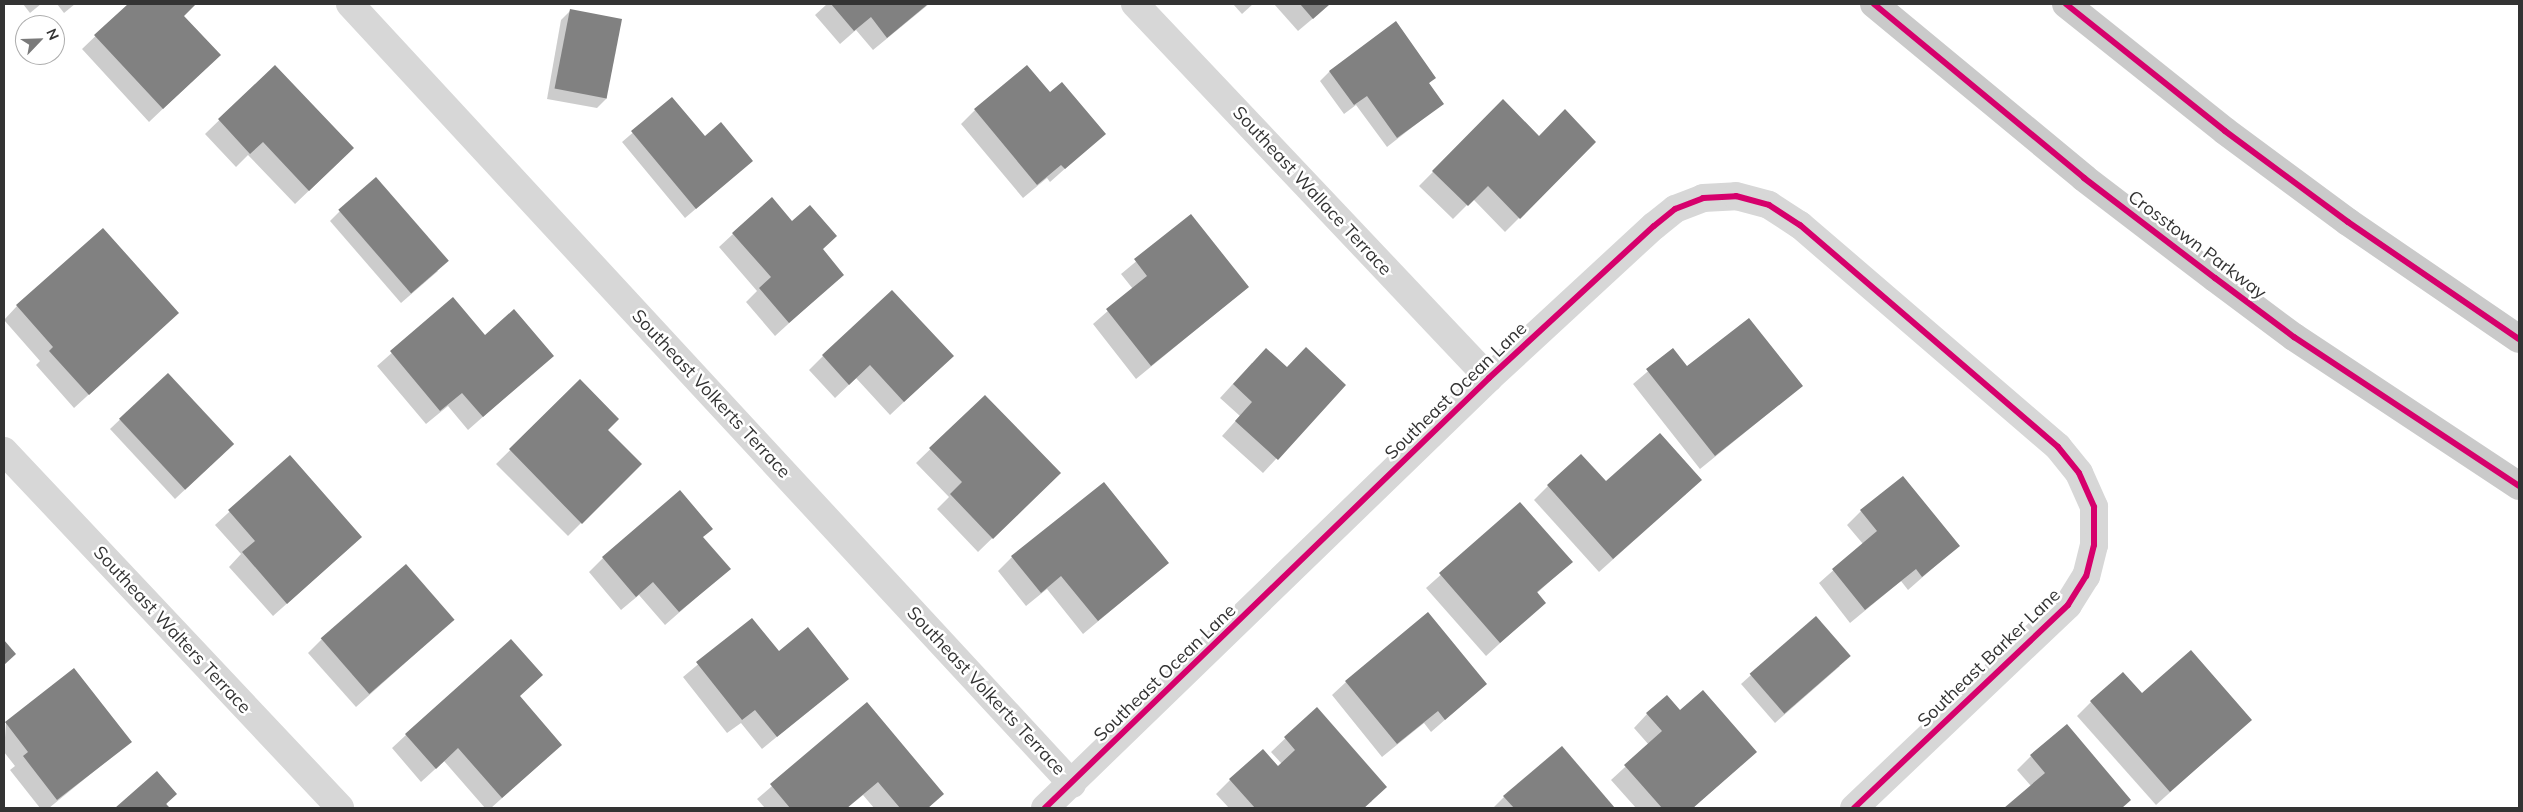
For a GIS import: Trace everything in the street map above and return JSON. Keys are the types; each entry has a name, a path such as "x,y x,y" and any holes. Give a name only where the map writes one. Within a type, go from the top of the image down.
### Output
{"main road":[{"name":"Crosstown Parkway","path":"1874,4 2084,178 2215,278 2294,337 2519,486"},
{"path":"2066,4 2226,131 2348,222 2519,338"}],"street":[{"name":"Southeast Volkerts Terrace","path":"350,4 1072,784"},
{"name":"Southeast Wallace Terrace","path":"1135,4 1489,378"},
{"name":"Southeast Ocean Lane","path":"1045,808 1072,784 1489,378 1654,226 1675,209 1703,198 1736,196 1769,205 1800,226 1926,335"},
{"name":"Southeast Barker Lane","path":"1854,808 2068,605 2086,576 2094,545 2094,507 2079,473 2058,446 1926,335"},
{"name":"Southeast Walters Terrace","path":"4,452 340,808"}],"building":[{"path":"128,4 196,4 184,16 221,55 163,109 94,35"},
{"path":"831,4 928,4 887,38 871,17 854,31"},
{"path":"1300,4 1330,4 1313,19"},
{"path":"570,9 622,19 607,99 555,89"},
{"path":"1396,21 1436,78 1429,83 1444,104 1397,138 1367,96 1354,105 1329,71"},
{"path":"275,65 354,148 309,191 263,142 250,154 218,119"},
{"path":"1027,65 1050,92 1062,82 1106,134 1065,169 1061,165 1037,185 974,109"},
{"path":"672,97 705,136 721,122 753,161 696,209 631,131"},
{"path":"1503,99 1539,136 1565,109 1596,142 1520,219 1488,186 1468,206 1432,171"},
{"path":"376,177 449,261 411,294 338,210"},
{"path":"772,197 792,221 810,205 837,236 823,249 844,275 789,323 759,288 771,277 732,233"},
{"path":"1191,214 1249,287 1151,366 1106,309 1147,276 1134,259"},
{"path":"103,228 179,313 89,395 49,351 53,347 16,305"},
{"path":"892,290 954,356 904,402 870,365 849,385 822,355"},
{"path":"453,297 485,335 514,309 554,356 483,417 462,393 440,411 390,351"},
{"path":"1749,318 1803,386 1715,456 1646,369 1673,348 1687,366"},
{"path":"1306,347 1346,385 1278,460 1235,421 1252,402 1233,384 1266,348 1287,367"},
{"path":"168,373 234,444 185,490 119,419"},
{"path":"580,379 619,419 608,430 642,464 582,524 509,449"},
{"path":"985,395 1061,473 993,539 950,494 962,482 929,448"},
{"path":"1660,433 1702,480 1613,559 1547,485 1581,454 1606,481"},
{"path":"290,455 362,537 287,604 242,552 255,541 228,510"},
{"path":"1903,476 1960,546 1922,577 1916,569 1865,610 1832,569 1877,531 1860,510"},
{"path":"1104,482 1169,563 1098,621 1061,576 1041,593 1011,556"},
{"path":"680,490 713,529 703,537 731,569 679,612 653,582 636,597 602,557"},
{"path":"1520,502 1573,562 1537,592 1546,603 1500,643 1439,573"},
{"path":"406,564 455,620 369,694 321,638"},
{"path":"1428,612 1487,684 1445,720 1438,711 1397,744 1345,681"},
{"path":"1816,616 1851,656 1784,714 1750,674"},
{"path":"752,618 779,651 808,627 849,679 777,737 755,710 742,720 696,662"},
{"path":"511,639 543,675 520,696 562,745 502,798 458,748 436,769 405,734"},
{"path":"4,640 16,654 4,665"},
{"path":"2191,650 2252,720 2170,792 2090,701 2123,672 2142,693"},
{"path":"74,668 132,742 57,800 23,756 28,752 5,722"},
{"path":"1703,690 1757,752 1693,808 1662,808 1624,765 1662,731 1646,713 1667,695 1680,710"},
{"path":"867,702 944,794 928,808 900,808 878,782 847,808 790,808 770,784"},
{"path":"1317,707 1387,787 1364,808 1255,808 1229,779 1263,749 1278,766 1295,750 1284,737"},
{"path":"2067,724 2131,800 2122,808 2004,808 2045,773 2030,755"},
{"path":"1562,746 1615,808 1514,808 1503,796"},
{"path":"157,771 177,794 166,804 170,808 115,808"}],"cycle path":[{"path":"1874,4 2084,178 2215,278 2294,337 2519,486"},
{"path":"2066,4 2225,131 2348,222 2519,339"},
{"path":"1045,808 1489,378 1654,226 1675,209 1703,198 1736,196 1769,205 1800,225 2058,447 2079,473 2094,507 2094,545 2086,576 2068,605 1854,808"}]}
